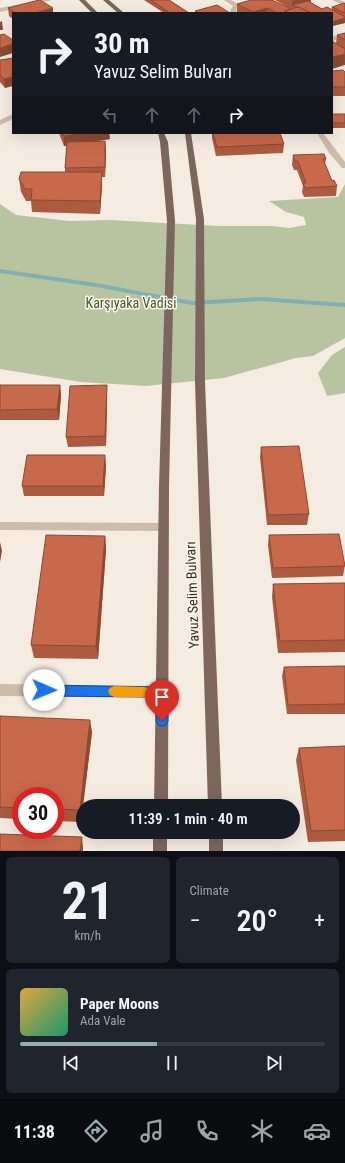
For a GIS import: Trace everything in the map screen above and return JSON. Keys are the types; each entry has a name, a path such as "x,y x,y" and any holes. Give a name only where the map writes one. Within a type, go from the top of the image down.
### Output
{"main road":[{"path":"82,0 94,12"},
{"path":"106,0 120,12"},
{"name":"Yavuz Selim Bulvarı","path":"161,134 164,142 171,221 163,527 161,799"},
{"name":"Yavuz Selim Bulvarı","path":"188,134 200,219 200,382 215,799"},
{"path":"160,839 160,851"},
{"path":"216,839 216,851"}],"street":[{"path":"0,10 49,0"},
{"path":"228,0 240,4 234,12"},
{"path":"335,0 345,4"},
{"path":"0,123 12,117"},
{"path":"321,134 332,151 345,166"},
{"path":"0,526 163,527"},
{"path":"0,690 162,692"}],"green space":[{"name":"Karşıyaka Vadisi","path":"345,184 345,338 313,356 296,358 224,378 146,386 81,382 0,369 0,204 16,215 70,221 109,220 290,228 306,225 304,217 286,212 269,201 338,197"},
{"path":"345,347 345,393 327,396 318,373 332,355"}],"building":[{"path":"40,0 53,8 39,12 14,12 8,8"},
{"path":"151,0 169,0 187,12 169,12"},
{"path":"251,0 272,0 291,9 285,12 275,12 268,8 253,12 237,4"},
{"path":"308,1 322,9 327,7 345,18 333,22 333,12 309,12 292,5"},
{"path":"344,3 345,13 332,7"},
{"path":"217,5 228,12 196,12 195,11"},
{"path":"298,7 309,12 287,12 285,11"},
{"path":"345,33 345,40 337,35"},
{"path":"4,34 12,39 12,44 0,48 0,35"},
{"path":"333,42 345,49 345,54 333,57"},
{"path":"12,58 12,77 4,79 0,75 0,60"},
{"path":"343,70 345,72 345,87 333,87 333,71"},
{"path":"333,114 345,114 345,123 333,123"},
{"path":"63,134 79,134 64,136"},
{"path":"213,134 280,134 284,144 217,147"},
{"path":"105,141 105,167 65,168 67,142"},
{"path":"324,154 326,159 323,159 332,181 334,180 337,186 305,188 303,183 306,183 298,161 295,161 293,155"},
{"path":"21,172 102,172 100,201 31,200 32,189 25,189 19,179"},
{"path":"0,385 60,385 57,409 0,410"},
{"path":"107,385 105,436 66,437 70,386"},
{"path":"299,446 309,514 268,515 261,447"},
{"path":"27,455 105,455 103,486 22,486"},
{"path":"339,534 345,566 273,568 269,535"},
{"path":"46,535 105,536 96,646 31,645"},
{"path":"345,583 345,640 280,641 273,584"},
{"path":"345,666 345,704 288,705 284,667"},
{"path":"0,716 90,720 81,799 76,799 76,810 64,809 64,787 12,787 12,808 0,807"},
{"path":"345,746 345,830 311,831 299,748"},
{"path":"0,834 12,834 12,839 64,839 64,836 76,837 76,839 82,839 80,851 0,851"}],"waterway":[{"path":"0,271 96,285 192,303 261,299 345,305"}],"slow traffic":[{"path":"114,691 144,692"}],"route":[{"path":"44,690 162,692 162,721"}]}
